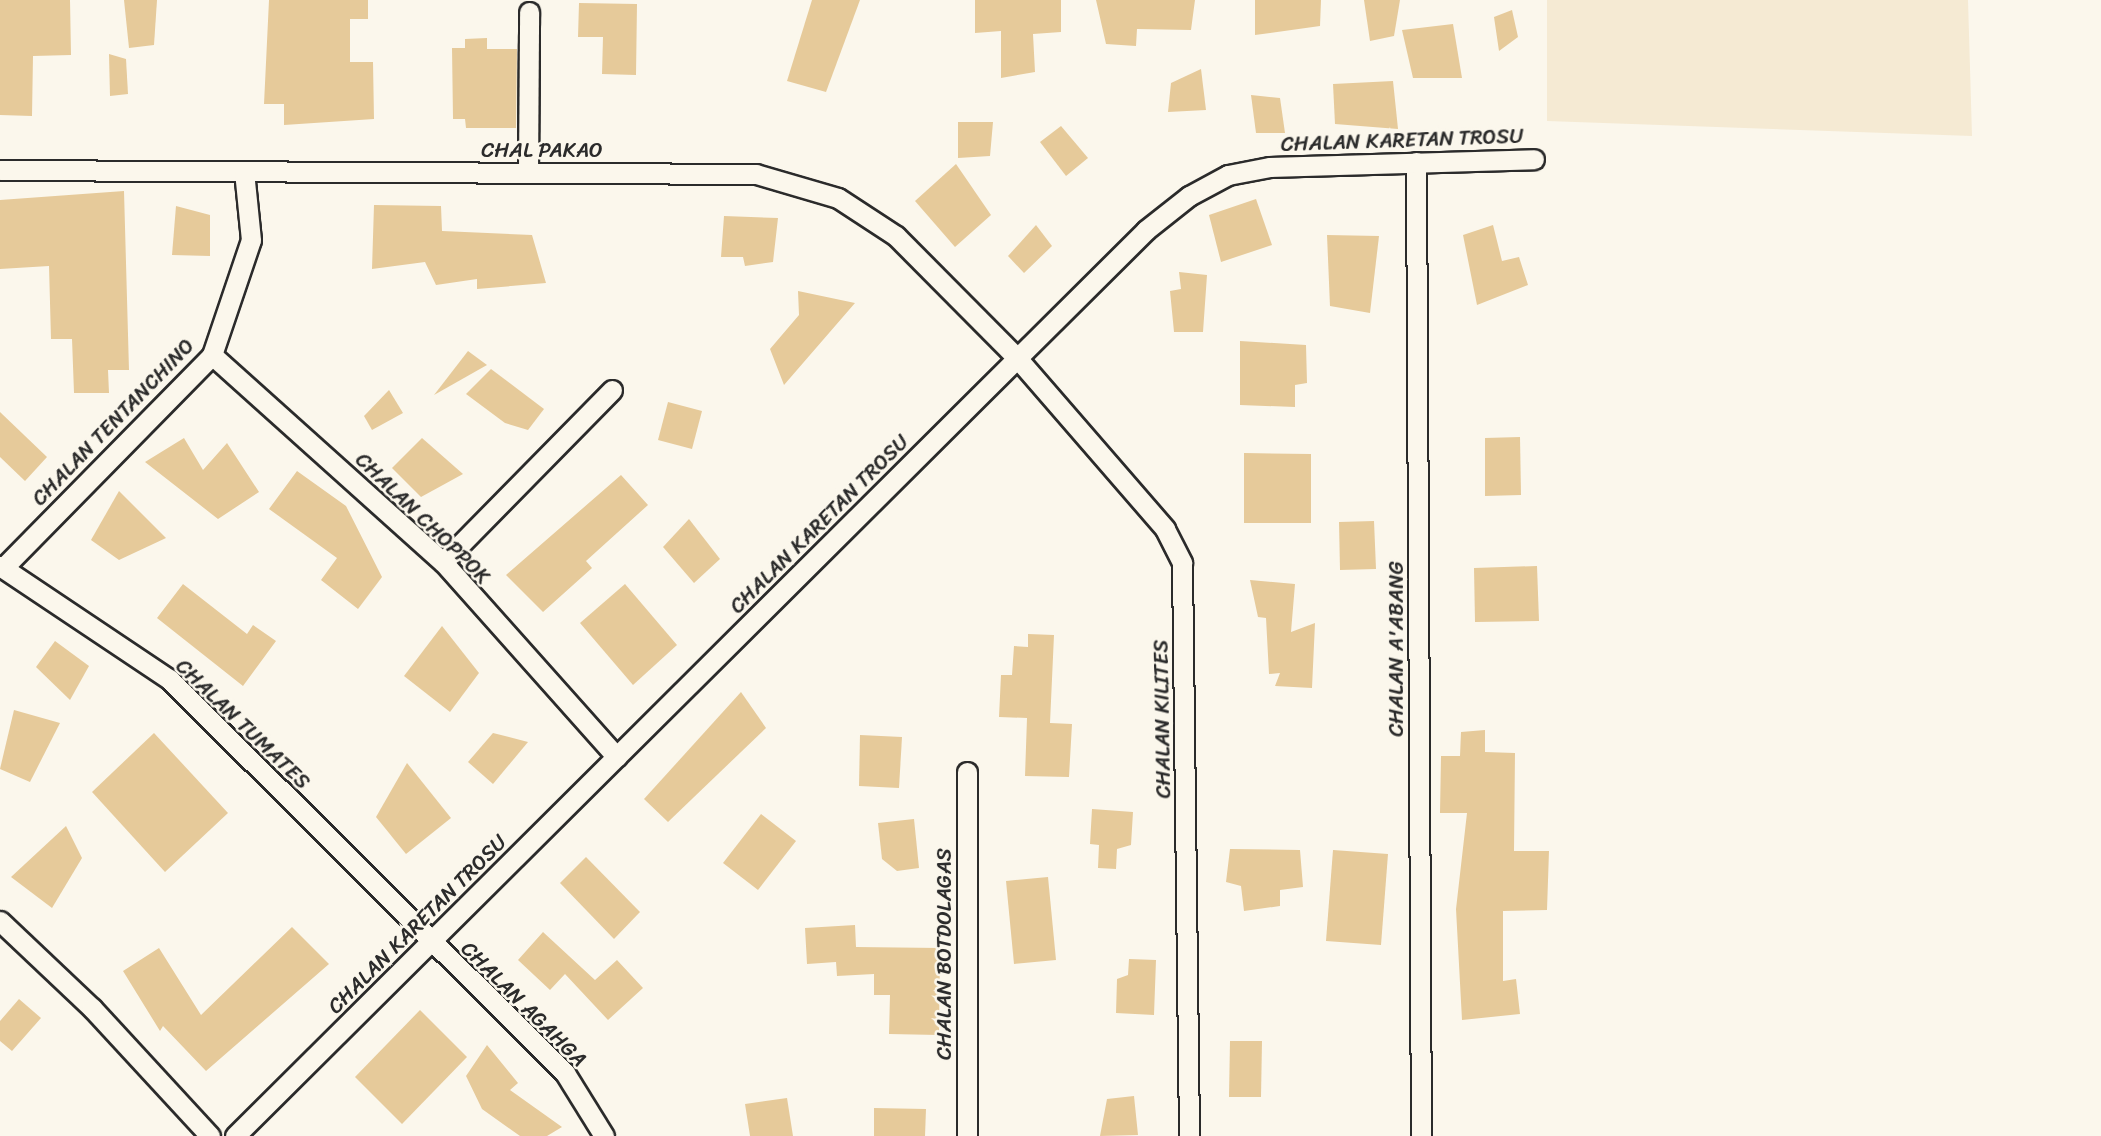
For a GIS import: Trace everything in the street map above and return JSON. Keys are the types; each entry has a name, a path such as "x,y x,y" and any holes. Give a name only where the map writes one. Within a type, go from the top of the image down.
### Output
{"street":[{"path":"528,173 529,12"},
{"name":"CHALAN KARETAN TROSU","path":"234,1136 1146,230 1228,175 1328,161 1534,159"},
{"name":"CHALAN A'ABANG","path":"1416,162 1422,1136"},
{"name":"CHAL PAKAO","path":"0,170 755,174 800,183 868,215 896,236 1018,359"},
{"name":"CHALAN TENTANCHINO","path":"2,567 212,355 251,240 244,171"},
{"name":"CHALAN CHOPPOK","path":"212,355 443,562 617,757"},
{"name":"CHALAN KILITES","path":"1018,359 1165,529 1182,563 1189,1136"},
{"path":"443,562 612,390"},
{"name":"CHALAN TUMATES","path":"2,567 169,679 430,943"},
{"name":"CHALAN BOTDOLAGAS","path":"967,772 967,1136"},
{"path":"0,921 92,1008 210,1136"},
{"name":"CHALAN AGAHGA","path":"430,943 565,1073 604,1136"}],"shaded area":[{"path":"1547,0 1968,0 1972,136 1547,121"}],"building":[{"path":"0,0 70,0 71,55 33,56 32,116 0,115"},
{"path":"124,0 157,0 154,45 129,48"},
{"path":"269,0 368,0 368,19 350,19 350,62 373,62 374,119 284,125 284,104 264,104"},
{"path":"812,0 860,0 826,92 787,81"},
{"path":"975,0 1061,0 1061,32 1033,34 1035,72 1001,78 1001,31 975,33"},
{"path":"1096,0 1195,0 1191,30 1137,29 1136,46 1106,44"},
{"path":"1255,0 1321,0 1320,26 1255,35"},
{"path":"1364,0 1400,0 1394,36 1370,41"},
{"path":"579,3 637,4 636,75 602,74 603,37 578,37"},
{"path":"1512,10 1518,37 1499,51 1494,17"},
{"path":"1453,24 1462,78 1413,78 1402,30"},
{"path":"487,38 487,49 517,49 516,128 466,128 465,119 453,119 452,48 465,48 465,39"},
{"path":"109,54 126,59 128,94 110,96"},
{"path":"1201,69 1206,110 1168,112 1171,83"},
{"path":"1393,81 1398,129 1335,124 1333,84"},
{"path":"1251,95 1280,98 1285,133 1256,133"},
{"path":"958,122 993,122 990,156 958,158"},
{"path":"1061,126 1088,158 1066,176 1040,142"},
{"path":"956,164 991,215 955,247 915,201"},
{"path":"124,191 129,370 108,370 109,393 74,393 72,339 51,339 49,266 0,269 0,200"},
{"path":"1256,199 1272,245 1221,262 1209,215"},
{"path":"374,205 441,206 442,231 532,235 546,283 477,289 477,279 436,285 425,262 372,269"},
{"path":"176,206 210,215 210,256 172,255"},
{"path":"724,216 778,218 773,262 745,266 743,257 721,257"},
{"path":"1036,225 1052,246 1024,273 1008,256"},
{"path":"1493,225 1502,261 1519,257 1528,285 1477,305 1463,235"},
{"path":"1327,235 1379,236 1370,313 1330,306"},
{"path":"1179,272 1207,275 1203,332 1174,332 1170,291 1181,289"},
{"path":"798,291 855,303 784,385 770,349 799,315"},
{"path":"1240,341 1306,345 1307,383 1295,385 1295,407 1240,405"},
{"path":"468,351 487,365 434,395"},
{"path":"491,369 544,409 528,430 505,423 466,394"},
{"path":"389,390 403,413 372,430 364,416"},
{"path":"668,402 702,411 692,449 658,440"},
{"path":"0,412 47,457 25,481 0,457"},
{"path":"1520,437 1521,495 1485,496 1485,438"},
{"path":"184,438 203,470 227,443 259,492 218,519 145,462"},
{"path":"422,438 463,474 421,497 392,468"},
{"path":"1244,453 1311,454 1311,523 1244,523"},
{"path":"297,471 346,506 382,577 358,609 321,580 337,558 269,509"},
{"path":"621,475 648,505 586,561 592,568 543,612 506,575"},
{"path":"119,491 166,538 119,560 91,540"},
{"path":"689,519 720,559 694,583 663,547"},
{"path":"1374,521 1376,569 1340,570 1339,522"},
{"path":"1537,566 1539,621 1475,622 1474,568"},
{"path":"1250,580 1295,584 1291,632 1315,623 1312,688 1275,686 1280,673 1269,674 1266,618 1258,617"},
{"path":"183,584 247,634 253,625 276,641 243,686 157,618"},
{"path":"625,584 677,645 633,685 580,623"},
{"path":"442,626 479,673 450,712 404,676"},
{"path":"1028,634 1054,635 1050,723 1072,724 1069,777 1025,776 1027,718 999,717 1001,675 1012,675 1014,646 1028,647"},
{"path":"55,641 89,666 70,700 36,667"},
{"path":"741,692 766,728 668,822 644,799"},
{"path":"14,710 60,723 30,782 0,769"},
{"path":"1485,730 1485,752 1515,753 1514,851 1549,851 1547,910 1503,911 1503,981 1516,979 1520,1014 1462,1020 1456,909 1467,813 1440,813 1441,756 1460,756 1461,732"},
{"path":"154,733 228,813 165,872 92,792"},
{"path":"493,733 528,742 493,784 468,762"},
{"path":"860,735 902,737 899,788 859,786"},
{"path":"407,763 451,818 406,854 376,817"},
{"path":"1092,809 1133,812 1131,845 1117,849 1116,869 1098,868 1099,845 1090,844"},
{"path":"761,814 796,841 758,890 723,863"},
{"path":"914,819 919,868 897,871 882,859 878,823"},
{"path":"66,826 82,858 52,908 11,877"},
{"path":"1230,849 1300,850 1303,887 1280,890 1280,906 1244,911 1241,886 1226,882"},
{"path":"1333,850 1388,854 1381,945 1326,941"},
{"path":"586,857 640,912 614,939 560,883"},
{"path":"1048,877 1056,960 1014,964 1006,881"},
{"path":"855,925 856,947 940,948 939,1035 889,1034 890,995 874,995 874,974 837,976 836,962 807,964 805,928"},
{"path":"292,927 329,964 206,1071 163,1026 160,1031 123,971 159,948 201,1015"},
{"path":"543,932 595,980 617,960 643,988 608,1020 565,974 550,990 518,960"},
{"path":"1129,959 1156,960 1154,1015 1116,1013 1117,979 1128,975"},
{"path":"19,999 41,1018 12,1051 0,1041 0,1021"},
{"path":"420,1010 467,1057 402,1124 355,1077"},
{"path":"1230,1041 1262,1041 1261,1097 1229,1097"},
{"path":"487,1045 518,1083 510,1090 562,1127 547,1136 520,1136 482,1109 466,1076"},
{"path":"1134,1096 1138,1135 1100,1136 1107,1099"},
{"path":"787,1098 793,1136 750,1136 745,1104"},
{"path":"874,1108 926,1109 925,1136 874,1136"}]}
